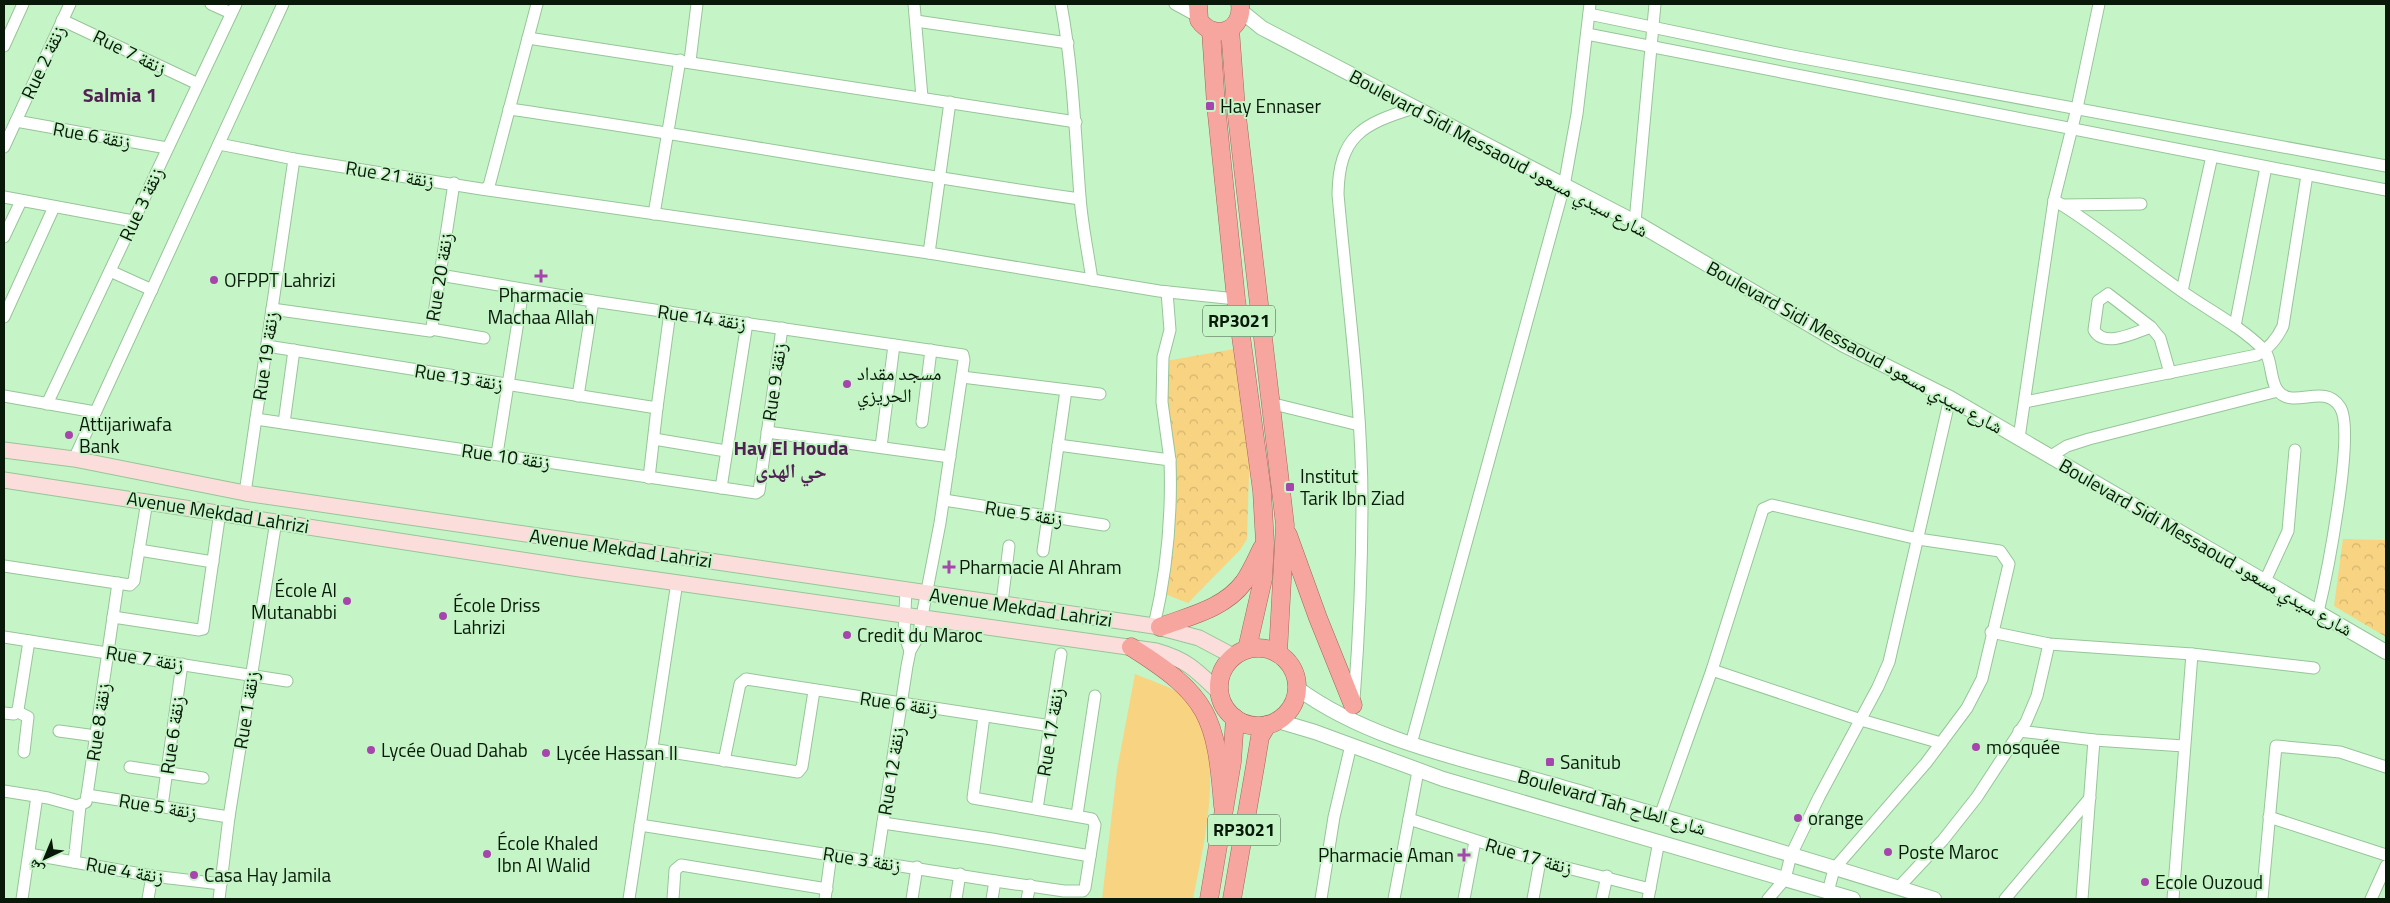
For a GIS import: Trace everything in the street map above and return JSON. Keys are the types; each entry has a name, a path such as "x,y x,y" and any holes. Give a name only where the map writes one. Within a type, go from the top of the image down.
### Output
{"highway":[{"path":"1195,8 1203,26 1211,31 1223,32 1237,17"},
{"name":"RP3021","path":"1237,17 1236,108 1285,525 1278,653"},
{"name":"RP3021","path":"1211,31 1216,106 1236,299 1262,491 1265,544 1264,579 1240,653 1221,675 1220,693"},
{"path":"1285,525 1353,712"},
{"path":"1157,626 1210,608 1233,594 1249,574 1265,544"},
{"path":"1131,647 1180,680 1204,711 1217,746 1223,806"},
{"path":"1240,653 1263,648 1278,653 1293,668 1298,688"},
{"name":"RP3021","path":"1232,899 1260,737 1272,723 1290,709 1298,688"},
{"path":"1220,693 1228,711 1235,718 1253,726 1272,723"},
{"name":"RP3021","path":"1209,899 1223,806 1232,762 1235,718"}],"main road":[{"name":"Avenue Mekdad Lahrizi","path":"4,450 74,459 245,493 1157,626 1199,638 1240,653"},
{"name":"Avenue Mekdad Lahrizi","path":"4,480 677,582 1156,651 1180,658 1220,693"}],"street":[{"path":"4,46 23,4"},
{"name":"Rue 2 زنقة","path":"4,147 70,4"},
{"path":"211,4 233,8"},
{"path":"74,459 283,4"},
{"path":"485,189 489,186 537,4"},
{"path":"654,214 668,132 697,4"},
{"path":"914,4 922,97"},
{"path":"1061,4 1068,43 1076,122 1080,199 1092,280"},
{"path":"1175,4 1195,8"},
{"path":"1180,4 1195,8"},
{"path":"1635,222 1656,4"},
{"path":"2020,438 2058,203 2099,4"},
{"name":"Rue 3 زنقة","path":"47,404 233,8"},
{"path":"1411,744 1564,186 1577,114 1590,9 1653,26 1787,55 2386,166"},
{"name":"Boulevard Sidi Messaoud شارع سيدي مسعود","path":"1237,17 1262,28 1635,222 1844,346 1950,398 2020,438 2386,652"},
{"name":"Rue 7 زنقة","path":"62,20 198,84"},
{"path":"916,21 1068,43"},
{"path":"1587,34 2386,190"},
{"path":"528,38 685,60 1076,122"},
{"path":"929,253 950,102"},
{"path":"1353,712 1358,637 1362,503 1359,425 1338,194 1338,172 1344,151 1359,132 1383,117 1414,108"},
{"path":"509,109 668,132 939,179 1080,199"},
{"name":"Rue 6 زنقة","path":"16,121 167,148"},
{"name":"Rue 21 زنقة","path":"219,144 294,159 485,189 929,253 1166,292 1236,299"},
{"path":"2182,291 2212,156"},
{"name":"Rue 19 زنقة","path":"245,493 294,159"},
{"path":"2235,326 2266,167"},
{"path":"2025,402 2257,355 2266,351 2276,339 2283,326 2308,175"},
{"name":"Rue 20 زنقة","path":"272,309 425,332 431,330 454,183"},
{"path":"4,197 133,222"},
{"path":"4,237 20,201"},
{"path":"2058,203 2141,204"},
{"path":"2058,203 2182,291 2235,326 2266,351 2278,391 2285,396 2294,398 2320,395 2332,399 2340,407 2344,418 2345,436 2333,539 2318,612"},
{"path":"4,317 54,207"},
{"path":"110,271 152,290"},
{"name":"Rue 14 زنقة","path":"440,275 523,290 961,354 964,356 962,376"},
{"path":"497,454 523,290"},
{"path":"1157,626 1172,505 1170,460 1162,402 1163,357 1170,330 1166,292"},
{"path":"2151,327 2115,338 2101,338 2094,330 2098,301 2108,294 2151,327 2160,338 2170,373"},
{"path":"578,396 592,300"},
{"path":"650,478 654,439 654,407 670,312"},
{"path":"721,488 746,323"},
{"name":"Rue 9 زنقة","path":"756,494 759,491 782,328"},
{"path":"431,330 484,338"},
{"path":"881,448 894,345"},
{"name":"Rue 13 زنقة","path":"267,346 654,407"},
{"path":"284,423 294,350"},
{"path":"922,422 931,350"},
{"path":"927,593 944,500 962,376 1100,394"},
{"path":"1043,552 1066,390"},
{"path":"2051,456 2067,446 2278,391"},
{"path":"4,396 96,412"},
{"path":"1768,899 1785,879 1790,855 1861,720 1891,655 1950,398"},
{"path":"1270,403 1359,425"},
{"name":"Rue 10 زنقة","path":"256,419 756,494"},
{"path":"767,432 950,457"},
{"path":"654,439 726,451"},
{"path":"1058,445 1170,460"},
{"path":"2265,581 2288,530 2295,450"},
{"name":"Rue 5 زنقة","path":"944,500 1104,525"},
{"path":"4,566 132,584 147,501"},
{"path":"1660,816 1712,670 1763,509 1772,505 1805,511 1918,540 2000,551 2006,557 2009,564 1991,632 1982,680 1975,694 1926,764 1834,868 1828,892"},
{"name":"Rue 7 زنقة","path":"113,617 202,630 220,512"},
{"name":"Rue 1 زنقة","path":"219,899 229,817 276,521"},
{"path":"1002,602 1008,546"},
{"path":"139,550 213,562"},
{"path":"629,899 677,582"},
{"name":"Rue 8 زنقة","path":"74,862 96,736 118,583"},
{"name":"Rue 12 زنقة","path":"906,589 904,634 910,651"},
{"name":"Rue 12 زنقة","path":"877,861 910,651 917,642 927,593"},
{"path":"1991,632 2049,644 2192,654 2314,668"},
{"name":"Rue 7 زنقة","path":"4,637 287,681"},
{"path":"24,752 28,717 12,713 29,641"},
{"path":"1898,888 1954,826 1977,797 2019,731 2030,712 2036,696 2049,644"},
{"name":"Rue 17 زنقة","path":"1037,809 1061,654"},
{"path":"2173,899 2192,654"},
{"name":"Rue 6 زنقة","path":"162,806 182,664"},
{"path":"1712,670 1861,720 1941,743"},
{"name":"Rue 6 زنقة","path":"724,761 740,684 746,680 1051,726"},
{"name":"Boulevard Tah شارع الطاح","path":"1298,688 1353,712 1411,744 1660,816 1934,899"},
{"path":"652,749 800,771 814,690"},
{"path":"1077,815 1094,696"},
{"path":"883,823 983,837 1090,856 1095,825 1090,818 973,798 984,716"},
{"name":"Boulevard Tah شارع الطاح","path":"1272,723 1350,745 1418,771 1853,899"},
{"path":"59,730 96,736"},
{"path":"2019,731 2094,740 2184,746"},
{"path":"2082,899 2094,740"},
{"path":"1321,899 1334,817 1350,745"},
{"path":"2262,899 2276,746 2340,752 2386,767"},
{"path":"130,767 203,778"},
{"path":"1394,899 1418,771"},
{"path":"4,791 85,801"},
{"path":"22,899 37,796"},
{"path":"2005,899 2090,798"},
{"name":"Rue 5 زنقة","path":"85,801 162,806 229,817"},
{"path":"2269,818 2386,855"},
{"name":"Rue 17 زنقة","path":"1408,819 1540,861 1607,876 1649,894"},
{"name":"Rue 3 زنقة","path":"640,825 917,867 995,881 1030,884 1063,895 1083,891 1090,856"},
{"path":"1464,899 1475,841"},
{"path":"1649,894 1659,841"},
{"name":"Rue 4 زنقة","path":"30,854 152,876 222,884"},
{"path":"673,899 675,870 681,865 826,894 832,854"},
{"path":"1532,899 1540,861"},
{"path":"2371,899 2386,866"},
{"path":"912,899 917,867"},
{"path":"956,899 960,874"},
{"path":"148,899 152,876"},
{"path":"1602,899 1607,876"},
{"path":"992,899 995,881"},
{"path":"1027,899 1030,884"}],"green space":[{"path":"1240,348 1250,442 1247,539 1240,550 1188,603 1165,594 1173,504 1160,362"},
{"path":"2343,539 2386,540 2386,637 2334,606"},
{"path":"1135,674 1167,687 1183,696 1197,716 1206,740 1210,766 1210,794 1203,850 1193,899 1102,899 1117,770"}],"place":[{"name":"Hay Ennaser","path":"1210,106"},
{"name":"Pharmacie Machaa Allah","path":"541,276"},
{"name":"OFPPT Lahrizi","path":"214,280"},
{"name":"مسجد مقداد الحريزي","path":"847,384"},
{"name":"Attijariwafa Bank","path":"69,435"},
{"name":"Institut Tarik Ibn Ziad","path":"1290,487"},
{"name":"Pharmacie Al Ahram","path":"949,567"},
{"name":"École Al Mutanabbi","path":"347,601"},
{"name":"École Driss Lahrizi","path":"443,616"},
{"name":"Credit du Maroc","path":"847,635"},
{"name":"mosquée","path":"1976,747"},
{"name":"Lycée Ouad Dahab","path":"371,750"},
{"name":"Lycée Hassan II","path":"546,753"},
{"name":"Sanitub","path":"1550,762"},
{"name":"orange","path":"1798,818"},
{"name":"Poste Maroc","path":"1888,852"},
{"name":"École Khaled Ibn Al Walid","path":"487,854"},
{"name":"Pharmacie Aman","path":"1464,855"},
{"name":"Casa Hay Jamila","path":"194,875"},
{"name":"Ecole Ouzoud","path":"2145,882"}],"district":[{"name":"Salmia 1","path":"120,95"},
{"name":"Hay El Houda حي الهدى","path":"791,460"}]}
